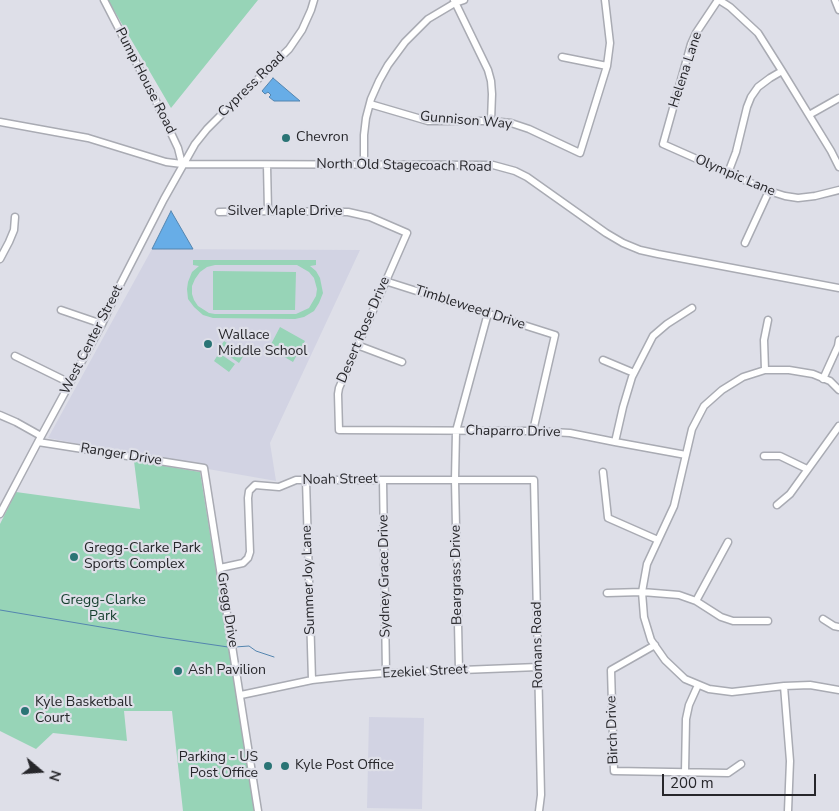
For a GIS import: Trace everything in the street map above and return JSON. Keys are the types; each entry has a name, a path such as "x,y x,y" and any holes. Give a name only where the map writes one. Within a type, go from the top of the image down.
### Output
{"street":[{"name":"Pump House Road","path":"104,0 178,148 182,164"},
{"name":"Cypress Road","path":"182,164 207,129 288,49 302,30 314,0"},
{"path":"364,165 366,118 379,80 388,65 404,42 428,19 454,2 464,0"},
{"name":"Gunnison Way","path":"370,104 428,120 511,123 530,129 580,153 607,66 610,42 605,0"},
{"path":"718,0 730,7 758,34 839,167"},
{"name":"Helena Lane","path":"663,144 696,32 718,0"},
{"path":"835,0 839,10"},
{"path":"454,2 488,70 492,94 491,121"},
{"path":"562,58 607,66"},
{"path":"728,173 736,152 751,97 758,87 782,71"},
{"path":"809,115 839,98"},
{"name":"North Old Stagecoach Road","path":"0,122 88,138 166,162 182,164 485,165 505,168 527,177 606,233 640,250 839,288"},
{"name":"Olympic Lane","path":"663,144 769,191 785,196 798,198 839,190"},
{"name":"West Center Street","path":"0,514 102,324 120,283 182,164"},
{"path":"268,165 268,211"},
{"path":"745,243 769,191"},
{"name":"Silver Maple Drive","path":"219,212 348,212 370,218 407,233"},
{"path":"0,259 14,230 15,217"},
{"name":"Desert Rose Drive","path":"339,430 339,388 407,233"},
{"name":"Timbleweed Drive","path":"385,281 554,335 533,431"},
{"path":"615,442 622,407 634,373 654,336 667,324 692,308"},
{"path":"61,310 102,324"},
{"path":"456,431 488,313"},
{"path":"765,370 764,340 768,320"},
{"path":"823,379 839,340"},
{"path":"357,345 402,362"},
{"path":"15,356 70,383"},
{"path":"604,360 634,373"},
{"path":"839,390 830,382 813,374 765,370 743,377 722,390 704,406 692,429 674,506 647,564 642,592 644,617 651,640 665,660 685,679 709,689 732,692 810,685 839,690"},
{"path":"0,415 16,422 39,439"},
{"path":"777,505 790,494 839,426"},
{"name":"Chaparro Drive","path":"339,430 533,431 570,433 686,455"},
{"name":"Beargrass Drive","path":"456,431 454,480 459,670"},
{"name":"Ranger Drive","path":"39,439 204,468"},
{"path":"764,456 780,456 808,469"},
{"name":"Gregg Drive","path":"204,468 258,811"},
{"path":"603,472 608,518 658,540"},
{"name":"Noah Street","path":"220,568 244,563 248,558 250,552 248,498 249,491 253,486 279,487 296,480 534,480"},
{"name":"Summer Joy Lane","path":"306,480 312,680"},
{"name":"Sydney Grace Drive","path":"383,480 386,673"},
{"name":"Romans Road","path":"534,480 541,795 539,811"},
{"path":"0,497 7,501"},
{"path":"696,601 728,542"},
{"path":"607,593 642,592 679,596 696,601 720,617 733,621 768,622"},
{"path":"823,619 839,627"},
{"name":"Birch Drive","path":"654,645 611,670 614,771 728,773 741,764"},
{"name":"Ezekiel Street","path":"241,695 312,680 386,673 538,667"},
{"path":"685,772 686,719 689,705 698,685"},
{"path":"784,686 790,761 788,811"}],"shaded area":[{"name":"Wallace Middle School","path":"152,249 360,250 270,443 276,481 48,438"},
{"path":"369,717 424,718 422,809 367,808"}],"green space":[{"path":"108,0 258,0 171,108"},
{"path":"193,260 316,260 316,265 310,266 320,278 323,293 314,311 304,317 295,319 213,318 203,315 188,299 188,282 192,272 199,266 193,265","holes":["215,265 297,265 309,272 314,278 317,289 316,296 309,308 296,314 209,313 198,306 192,294 192,286 195,279 207,267"]},
{"path":"213,271 296,272 295,310 213,310"},
{"path":"280,327 305,341 293,362 269,348"},
{"path":"224,341 244,355 239,363 219,349"},
{"path":"219,353 235,364 229,372 214,361"},
{"name":"Gregg-Clarke Park","path":"134,461 200,472 255,811 183,811 172,711 124,711 127,741 53,733 36,749 0,731 0,524 16,492 140,509"}],"water":[{"path":"273,78 300,101 274,101 269,97 271,95 268,92 265,94 262,91"},
{"path":"171,211 193,249 152,249"}],"waterway":[{"path":"0,610 228,647"},
{"path":"235,647 249,646 256,651 274,657"}],"place":[{"name":"Chevron","path":"286,138"},
{"name":"Wallace Middle School","path":"208,344"},
{"name":"Gregg-Clarke Park Sports Complex","path":"74,557"},
{"name":"Ash Pavilion","path":"178,671"},
{"name":"Kyle Basketball Court","path":"25,711"},
{"name":"Parking - US Post Office","path":"268,766"},
{"name":"Kyle Post Office","path":"285,766"}]}
